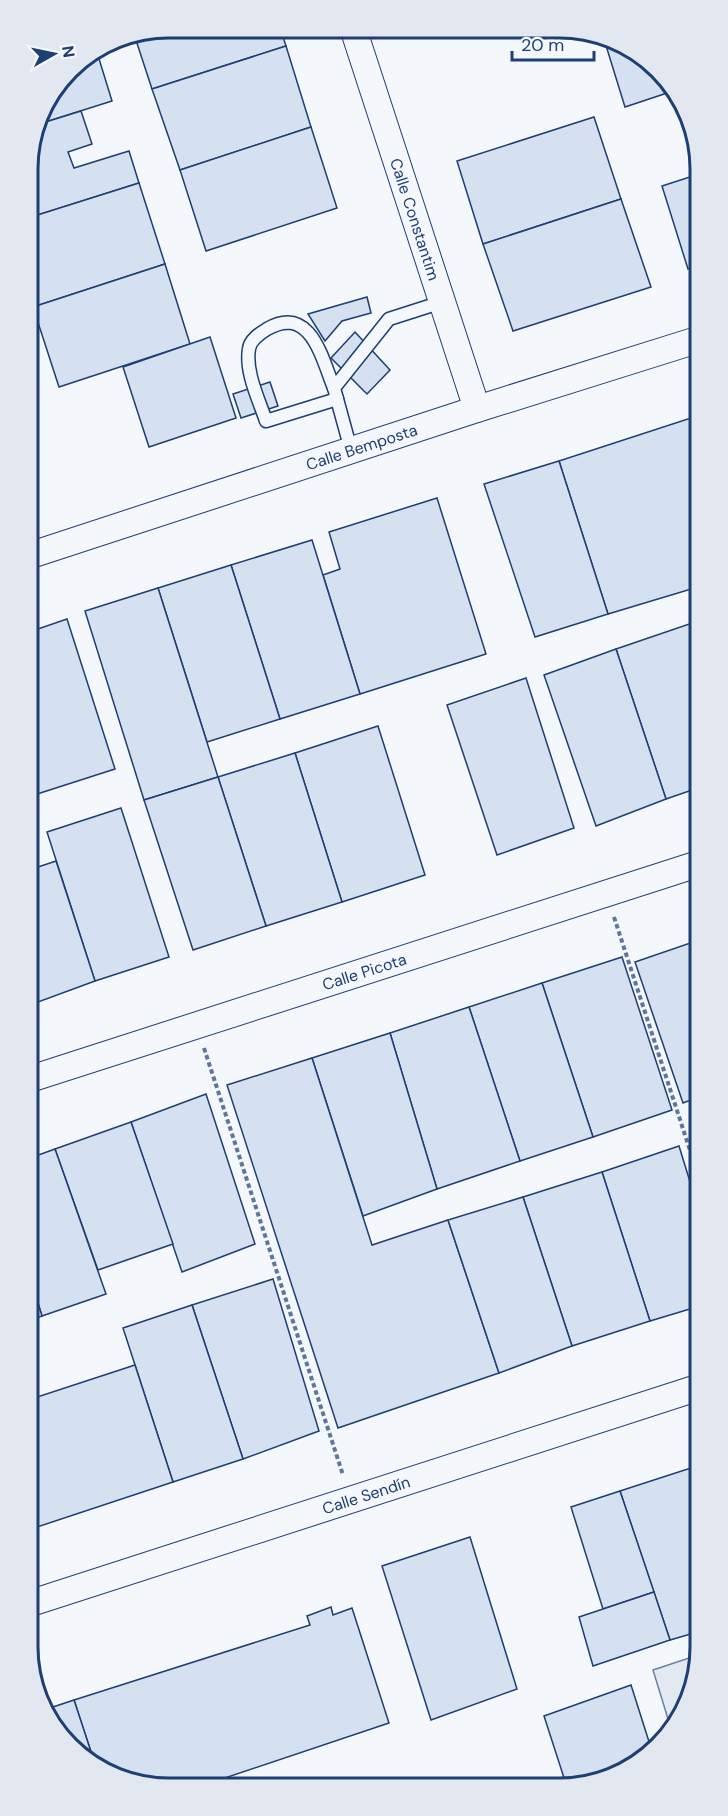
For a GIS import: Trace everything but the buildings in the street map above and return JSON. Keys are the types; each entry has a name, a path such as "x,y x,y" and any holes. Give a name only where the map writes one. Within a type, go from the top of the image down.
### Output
{"street":[{"name":"Calle Constantim","path":"356,38 477,409"},
{"name":"Calle Bemposta","path":"38,546 351,450 690,342"},
{"name":"Calle Picota","path":"38,1075 690,867"},
{"name":"Calle Sendín","path":"38,1601 690,1389"}],"lane":[{"path":"351,450 335,394 312,335 300,325 290,323 272,326 257,335 249,346 250,369 266,421 335,394 389,319 442,302"}],"path":[{"path":"606,893 690,1151"},
{"path":"197,1025 351,1499"}],"shaded area":[{"path":"690,1658 684,1690 668,1720 653,1670"}]}
